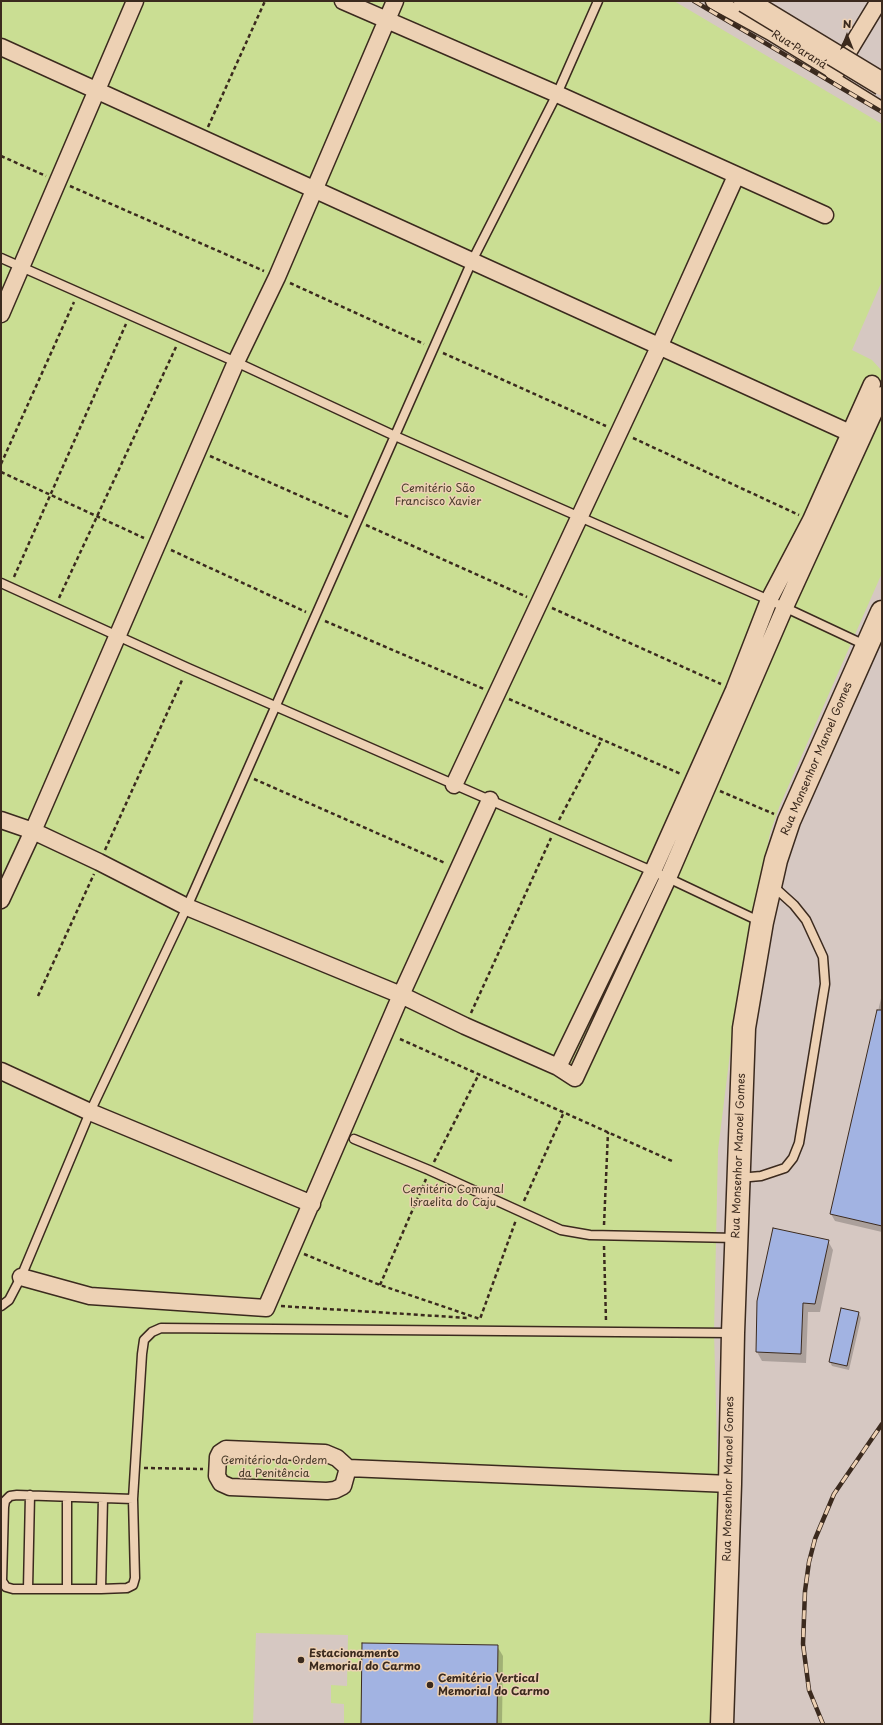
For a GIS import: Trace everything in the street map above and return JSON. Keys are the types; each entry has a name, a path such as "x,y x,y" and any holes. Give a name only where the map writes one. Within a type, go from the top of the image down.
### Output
{"main road":[{"path":"745,1 882,84"},
{"name":"Rua Monsenhor Manoel Gomes","path":"722,1724 730,1484 733,1333 744,1028 770,883 789,820 882,612"}],"street":[{"path":"1,314 135,1"},
{"path":"343,1 556,94 825,215"},
{"path":"1,900 33,832 199,451 236,362 314,191 395,1"},
{"name":"Rua Paraná","path":"714,1 771,32 836,72"},
{"path":"836,72 872,3"},
{"path":"1,47 96,92 850,433"},
{"path":"454,785 659,347 736,176"},
{"path":"1,820 33,832 99,862 187,907 400,995 465,1026 558,1067 575,1078 668,878 734,690 769,600 811,520 850,433 877,390"},
{"path":"558,1067 653,871 701,782 821,532 877,390"},
{"path":"21,1277 90,1296 266,1308 312,1204 400,995 490,800"},
{"path":"1,1071 90,1112 312,1204"},
{"path":"348,1468 343,1486 327,1492 230,1487 219,1481 218,1469 220,1453 226,1449 325,1453 337,1458 348,1468 730,1484"}],"lane":[{"path":"1,1306 9,1300 21,1277 90,1112 187,907 244,775 435,349 472,261 556,94 598,1"},
{"path":"708,1 882,106"},
{"name":"Rua Paraná","path":"836,72 882,101"},
{"path":"1,258 79,291 395,436 785,607 867,646"},
{"path":"1,583 188,668 653,871 762,922"},
{"path":"738,1178 761,1176 784,1168 793,1158 800,1143 826,984 823,957 806,920 794,905 770,883"},
{"path":"354,1139 429,1170 518,1212 561,1230 603,1236 737,1238"},
{"path":"133,1499 30,1495 10,1496 5,1501 3,1520 2,1581 6,1587 13,1589 101,1589 127,1588 133,1585 135,1578 133,1499 142,1354 144,1340 152,1332 161,1328 733,1333"},
{"path":"28,1589 30,1495"},
{"path":"67,1497 67,1589"},
{"path":"101,1589 103,1498"}],"path":[{"path":"202,140 265,1"},
{"path":"1,156 276,277 811,520"},
{"path":"1,464 79,291"},
{"path":"10,587 130,315"},
{"path":"55,607 180,337"},
{"path":"199,451 540,602 734,690"},
{"path":"1,472 315,616 789,820"},
{"path":"38,996 188,668"},
{"path":"465,1026 555,829 602,739"},
{"path":"244,775 458,868"},
{"path":"400,1038 672,1161"},
{"path":"380,1285 429,1170 479,1074"},
{"path":"480,1319 518,1212 564,1112"},
{"path":"599,1323 606,1324 603,1236 608,1132"},
{"path":"304,1254 380,1285 480,1319"},
{"path":"281,1306 488,1319"},
{"path":"135,1468 218,1469"}],"green space":[{"name":"Cemitério São Francisco Xavier","path":"1,1 674,1 882,124 882,281 852,350 872,360 882,371 882,573 780,805 770,833 735,1013 718,1150 714,1332 718,1483 716,1724 344,1724 344,1704 331,1703 331,1685 347,1686 348,1635 256,1633 253,1724 1,1724"}],"building":[{"path":"877,1010 882,1010 882,1226 830,1214"},
{"path":"773,1228 829,1240 815,1304 803,1303 801,1354 756,1352 757,1301"},
{"path":"841,1308 859,1312 847,1366 829,1362"},
{"name":"Cemitério Vertical Memorial do Carmo","path":"362,1643 498,1645 497,1724 361,1724"}],"railway":[{"path":"694,1 882,112"},
{"path":"823,1724 809,1690 803,1644 805,1591 809,1562 815,1539 834,1494 882,1424"}],"place":[{"name":"Estacionamento Memorial do Carmo","path":"301,1660"},
{"name":"Cemitério Vertical Memorial do Carmo","path":"430,1685"}],"park label":[{"name":"Cemitério Comunal Israelita do Caju","path":"453,1196"},
{"name":"Cemitério da Ordem da Penitência","path":"274,1467"}]}
